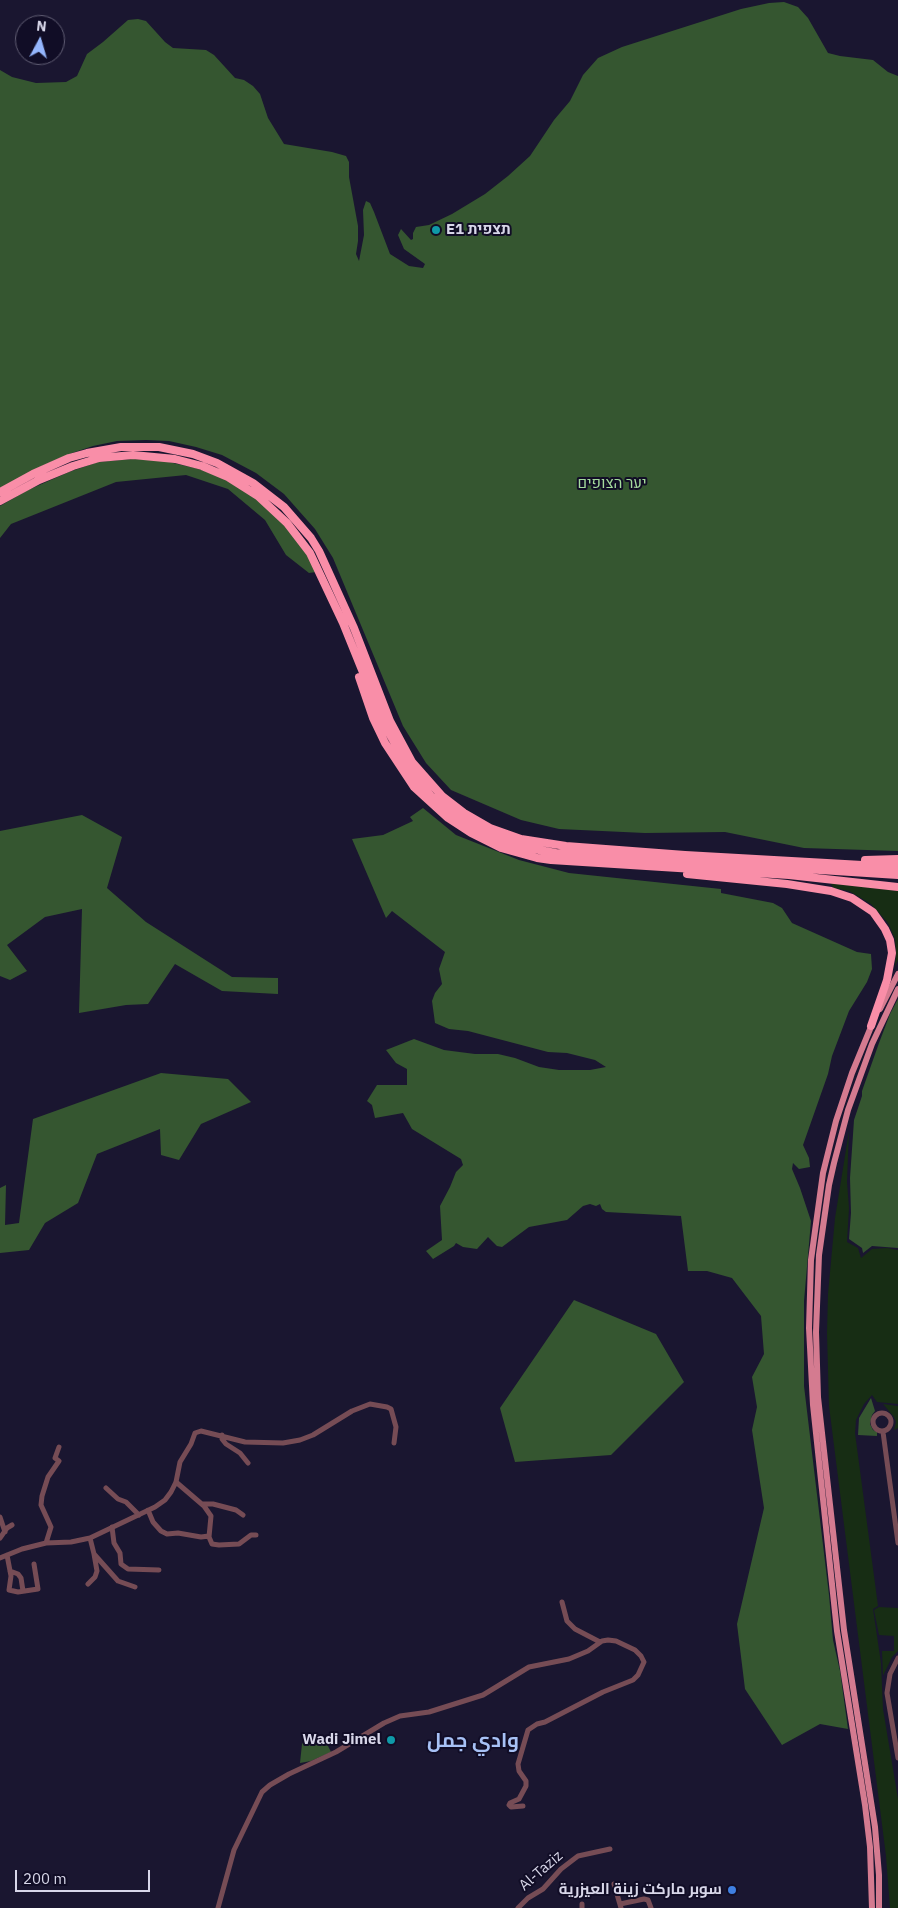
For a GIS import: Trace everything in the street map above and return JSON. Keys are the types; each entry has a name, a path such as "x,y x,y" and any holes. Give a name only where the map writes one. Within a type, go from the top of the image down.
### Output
{"highway":[{"path":"0,492 50,466 87,452 134,446 159,447 192,454 217,463 253,483 284,507 311,538 336,587 390,721 405,751 431,786 464,813 506,834 551,844 685,855 898,867"},
{"path":"0,501 58,472 99,458 145,455 175,459 202,466 228,477 244,487 274,509 310,553 343,624 382,722 409,769 441,805 489,835 521,846 556,853 898,875"},
{"path":"343,624 365,694 385,743 414,787 437,809 471,833 501,848 537,858 817,888 841,894 864,905 873,912 885,929 890,940 892,953 887,980 871,1026"},
{"path":"823,862 898,859"},
{"path":"601,864 789,875 898,887"}],"main road":[{"path":"872,1908 870,1847 865,1805 837,1631 813,1405 809,1328 812,1252 823,1172 836,1121 852,1073 871,1026 898,974"},
{"path":"879,1908 875,1827 844,1630 818,1396 816,1332 819,1255 829,1185 836,1155 848,1110 872,1044 898,989"}],"street":[{"path":"0,1558 22,1549 46,1543 71,1542 90,1538 139,1515 165,1500 176,1482 180,1462 191,1444 195,1433 201,1431 245,1442 259,1444 282,1443 300,1440 313,1435 363,1405 370,1404 391,1409 396,1427 394,1444"},
{"path":"883,1432 898,1543"},
{"path":"222,1435 222,1439 226,1444 240,1453 248,1463"},
{"path":"46,1543 50,1527 41,1505 42,1496 48,1477 59,1461 55,1458 60,1447"},
{"path":"176,1482 201,1504 211,1516 209,1536 212,1544 239,1544 251,1535 256,1535"},
{"path":"106,1488 118,1499 126,1502 139,1515"},
{"path":"201,1504 236,1510 243,1515"},
{"path":"148,1510 153,1522 161,1532 201,1537 209,1536"},
{"path":"0,1517 4,1532"},
{"path":"0,1538 12,1525"},
{"path":"112,1527 114,1543 120,1553 121,1564 128,1569 159,1570"},
{"path":"88,1584 97,1572 90,1538"},
{"path":"94,1554 118,1581 135,1587"},
{"path":"7,1555 10,1571 9,1590 38,1589 34,1564"},
{"path":"10,1571 18,1574 21,1578 22,1591"},
{"path":"562,1602 567,1620 575,1629 600,1642"},
{"path":"218,1908 234,1850 262,1792 270,1785 336,1752 384,1723 400,1716 429,1712 483,1695 530,1667 578,1656 600,1642 608,1640 616,1641 635,1650 644,1662 633,1680 603,1692 528,1730 518,1764 519,1771 526,1781 526,1786 520,1798 509,1805 511,1807 523,1806"},
{"path":"898,1658 888,1684 888,1700 898,1758"},
{"path":"891,1718 898,1715"},
{"name":"Al-Taziz","path":"518,1908 528,1898 543,1889 561,1869 578,1856 610,1849"},
{"path":"614,1884 621,1906 644,1899 648,1900 651,1908"}],"green space":[{"name":"יער הצופים","path":"784,2 798,7 808,18 828,53 873,60 888,72 898,76 898,851 804,848 725,832 645,833 559,829 521,820 451,790 426,763 403,726 333,558 315,529 284,494 256,473 222,455 169,441 117,441 72,453 0,488 0,70 12,77 36,83 66,82 77,76 87,54 128,20 138,19 146,21 173,48 206,50 214,55 235,78 244,80 253,86 260,94 268,118 284,144 346,156 349,162 349,177 358,226 356,254 359,261 364,235 363,210 366,201 370,203 390,254 409,266 423,268 425,264 404,249 398,235 401,229 411,240 413,239 416,227 429,225 452,214 485,194 508,176 530,156 554,120 570,101 583,75 598,58 622,47 741,9"},
{"path":"133,459 160,460 215,474 252,495 276,514 308,553 316,572 309,573 286,555 265,520 228,489 186,475 116,482 11,524 0,538 0,506 28,490 69,472 98,462"},
{"path":"423,808 456,835 519,860 569,873 721,889 721,893 773,903 782,908 792,923 857,952 871,954 872,969 867,982 849,1011 803,1145 809,1158 810,1167 799,1169 793,1163 792,1169 811,1221 804,1301 804,1386 833,1640 840,1671 848,1729 820,1724 782,1745 745,1689 737,1624 764,1508 752,1430 757,1407 752,1377 764,1354 761,1316 732,1278 707,1271 688,1271 681,1216 606,1212 600,1204 596,1206 590,1204 583,1206 567,1220 529,1227 502,1247 497,1246 488,1237 477,1249 463,1247 456,1243 433,1259 426,1251 442,1240 440,1206 456,1172 463,1165 461,1159 412,1129 403,1113 375,1118 372,1105 367,1101 377,1085 407,1085 407,1069 396,1063 386,1050 414,1039 444,1050 475,1054 498,1054 539,1067 559,1070 590,1070 606,1067 595,1060 567,1053 548,1052 468,1031 449,1029 435,1023 432,1001 442,984 439,969 445,952 392,911 386,918 352,839 383,835 413,821 410,817"},
{"path":"82,815 122,837 107,888 146,922 232,977 278,978 278,994 222,991 175,964 148,1004 126,1005 79,1013 82,909 45,917 7,945 27,971 10,980 0,976 0,831"},
{"path":"830,883 898,891 898,960 895,967 895,939 888,923 871,904 849,891 834,888"},
{"path":"898,999 898,1248 872,1246 863,1253 862,1248 849,1239 851,1213 850,1178 854,1120 879,1043"},
{"path":"161,1073 228,1079 251,1102 201,1124 179,1160 161,1155 160,1129 97,1154 78,1203 45,1223 29,1250 0,1253 0,1188 6,1185 5,1225 19,1223 33,1119"},
{"path":"849,1131 847,1242 858,1248 861,1258 872,1249 887,1248 898,1250 898,1404 877,1402 872,1395 864,1404 856,1420 855,1433 878,1606 873,1609 881,1663 883,1709 898,1799 898,1908 890,1908 886,1856 829,1406 828,1294 835,1218"},
{"path":"574,1300 656,1334 684,1382 611,1455 515,1462 500,1408"},
{"path":"871,1398 875,1411 870,1424 873,1430 877,1432 877,1436 858,1435 859,1418"},
{"path":"883,1404 898,1406 898,1428 894,1430 896,1422 894,1417"},
{"path":"879,1607 898,1608 898,1651 892,1657 883,1676 882,1651 894,1651 894,1636 879,1635 874,1610"},
{"path":"311,1732 327,1744 331,1752 311,1761 300,1763 302,1744"}],"place":[{"name":"E1 תצפית","path":"436,230"},
{"name":"Wadi Jimel","path":"391,1740"},
{"name":"سوبر ماركت زينة العيزرية","path":"732,1890"}],"district":[{"name":"وادي جمل","path":"473,1741"}]}
